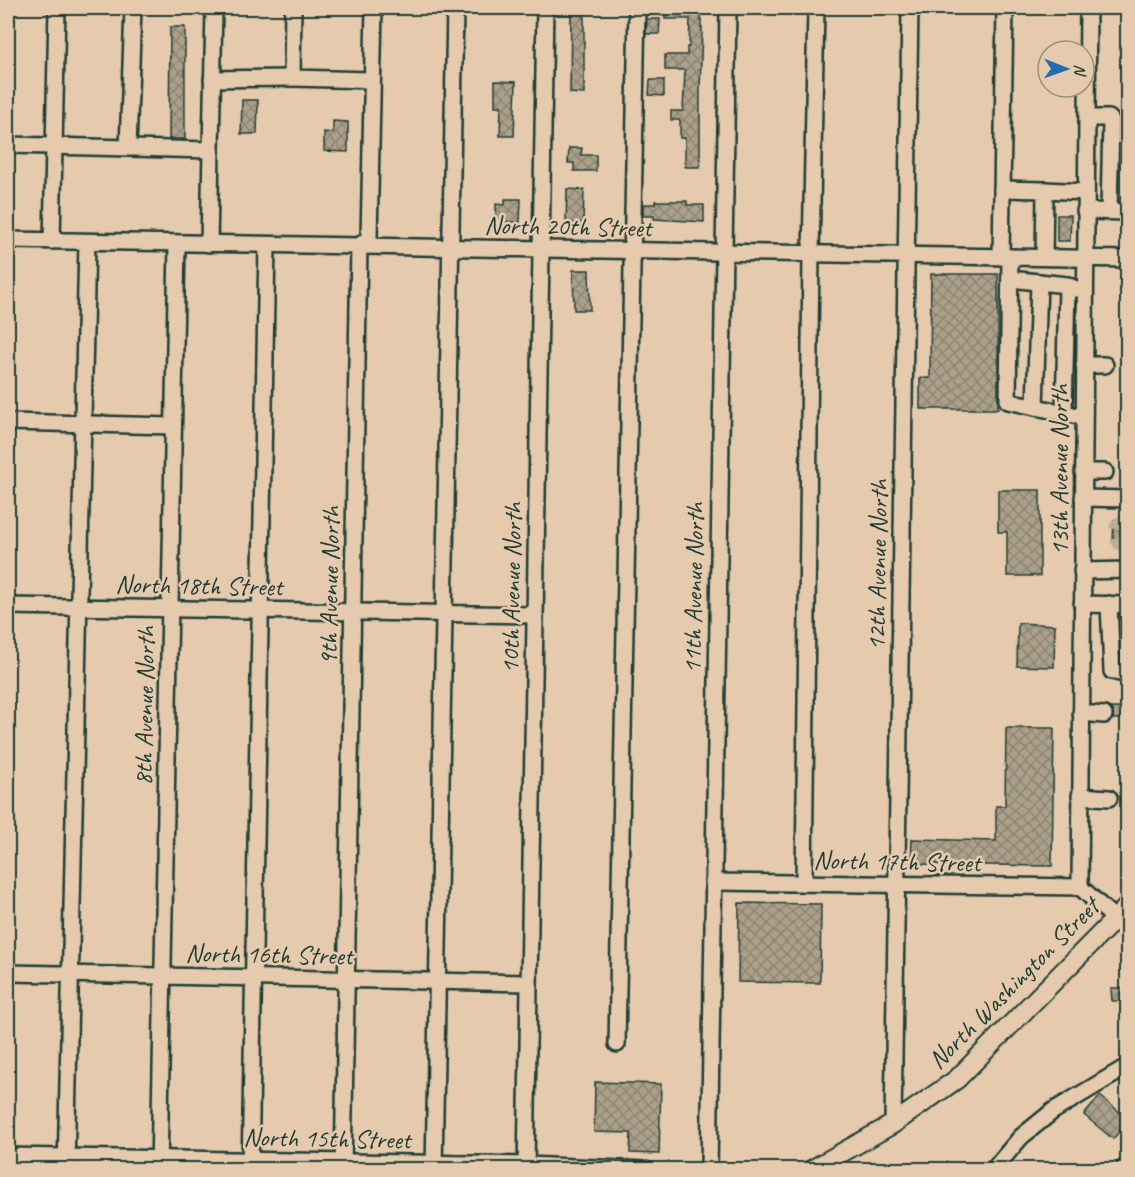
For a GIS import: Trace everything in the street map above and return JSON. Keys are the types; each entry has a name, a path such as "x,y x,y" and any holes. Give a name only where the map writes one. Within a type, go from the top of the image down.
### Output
{"main road":[{"name":"North Washington Street","path":"811,1170 894,1124 957,1079 1128,906"},
{"path":"1124,1170 1128,1166"}],"street":[{"path":"52,241 57,8"},
{"path":"128,148 134,8"},
{"path":"209,244 214,8"},
{"path":"292,78 293,8"},
{"name":"9th Avenue North","path":"344,1166 359,246 369,238 374,8"},
{"path":"434,1167 455,8"},
{"name":"10th Avenue North","path":"526,1168 545,8"},
{"path":"617,1044 636,8"},
{"name":"11th Avenue North","path":"709,1170 728,8"},
{"path":"804,884 816,8"},
{"name":"12th Avenue North","path":"894,1124 910,8"},
{"path":"1005,8 1002,189 1005,257 1010,279 1008,401 1083,417"},
{"name":"13th Avenue North","path":"1080,887 1088,8"},
{"path":"212,79 371,80"},
{"path":"1087,118 1109,118 1111,120 1109,211"},
{"path":"8,145 211,150"},
{"path":"1086,165 1110,165"},
{"path":"1002,189 1086,192"},
{"path":"1044,257 1045,190"},
{"path":"1086,211 1128,212"},
{"name":"North 20th Street","path":"8,240 1128,259"},
{"path":"66,1163 87,242"},
{"name":"8th Avenue North","path":"160,1164 177,244"},
{"path":"250,1165 267,245"},
{"path":"1010,279 1067,285 1085,292"},
{"path":"1035,407 1039,282"},
{"path":"1064,412 1067,285"},
{"path":"1084,365 1106,365"},
{"path":"8,422 173,426"},
{"path":"1083,472 1105,472"},
{"path":"1083,498 1128,499"},
{"path":"1082,571 1128,570"},
{"path":"1082,604 1128,605"},
{"path":"1109,604 1112,671 1128,675"},
{"name":"North 18th Street","path":"8,606 534,615"},
{"path":"1110,657 1112,661 1128,664"},
{"path":"1081,713 1104,715"},
{"path":"1080,796 1109,798"},
{"name":"North 17th Street","path":"713,882 1080,887"},
{"path":"1080,887 1114,918"},
{"name":"North 16th Street","path":"8,973 529,983"},
{"path":"993,1170 1022,1137 1053,1111 1128,1066"},
{"name":"North 15th Street","path":"8,1156 66,1163 646,1170"}],"building":[{"path":"571,8 584,8 584,94 570,93"},
{"path":"665,8 701,8 700,167 685,167 685,138 680,138 680,120 671,120 671,111 683,111 685,70 665,70 665,55 687,55 690,19 665,19"},
{"path":"647,19 660,19 659,34 646,34"},
{"path":"170,27 185,27 185,139 169,139"},
{"path":"650,80 664,80 664,96 649,95"},
{"path":"495,81 516,82 514,136 500,136 501,106 495,106"},
{"path":"242,100 258,100 257,134 241,134"},
{"path":"333,121 348,122 348,152 324,151 324,132 333,133"},
{"path":"569,148 582,148 581,155 596,155 596,171 574,171 574,163 568,163"},
{"path":"567,189 584,190 583,223 566,223"},
{"path":"505,199 521,199 520,222 496,222 496,204 505,205"},
{"path":"655,201 687,201 687,205 704,205 704,222 654,219 654,216 643,216 643,204 655,204"},
{"path":"1057,215 1071,215 1070,241 1057,241"},
{"path":"573,270 589,270 590,310 574,310"},
{"path":"931,274 998,274 998,409 920,409 920,378 930,378"},
{"path":"998,490 1040,490 1040,576 1007,576 1007,532 998,532"},
{"path":"1128,514 1128,548 1119,548 1113,539 1114,520"},
{"path":"1018,623 1055,625 1054,667 1017,666"},
{"path":"1111,708 1128,708 1128,719 1113,719"},
{"path":"1006,728 1054,728 1052,866 911,864 912,839 996,841 996,806 1005,806"},
{"path":"739,903 821,904 820,983 738,982"},
{"path":"1111,988 1128,988 1128,1001 1112,1001"},
{"path":"595,1082 661,1084 659,1154 630,1153 631,1133 594,1132"},
{"path":"1100,1096 1128,1119 1113,1139 1084,1115"}],"tunnel":[{"path":"1128,522 1123,522 1117,527 1116,535 1120,543 1128,543"}]}
